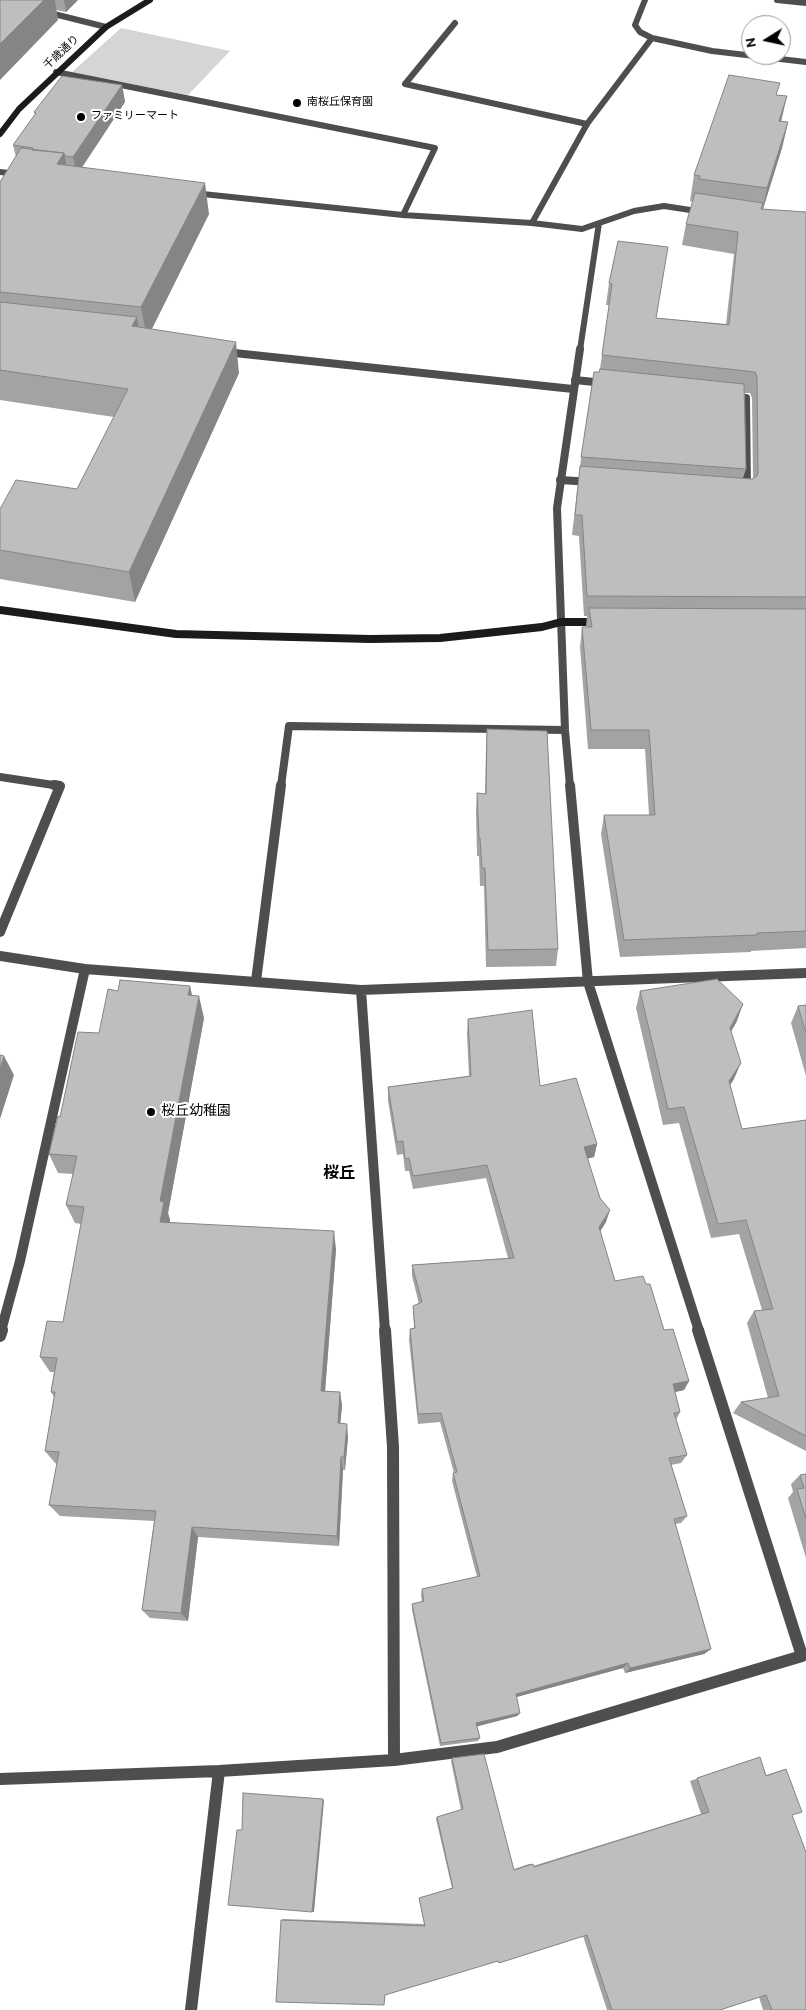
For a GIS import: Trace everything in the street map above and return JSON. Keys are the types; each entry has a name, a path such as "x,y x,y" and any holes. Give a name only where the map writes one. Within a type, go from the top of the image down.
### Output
{"street":[{"name":"千歳通り","path":"0,134 2,128 19,109 56,72 106,27 150,0"},
{"path":"645,0 635,25 640,32 652,38 721,52 806,62"},
{"path":"777,0 806,4"},
{"path":"38,10 106,27"},
{"path":"455,23 406,84 587,124"},
{"path":"532,223 587,124 652,38"},
{"path":"56,72 435,148 403,215"},
{"path":"0,172 30,175"},
{"path":"187,192 403,215 532,223 582,229 634,212 664,206 711,213"},
{"path":"0,1779 219,1771 394,1760 497,1747 802,1656 588,982 565,730 556,508 599,223"},
{"path":"219,351 573,389"},
{"path":"575,380 613,384"},
{"path":"727,396 746,398 746,494 737,494"},
{"path":"560,480 600,483"},
{"path":"0,610 176,634 370,639 440,638 542,627 561,622 612,622"},
{"path":"256,981 289,726 565,730"},
{"path":"0,777 60,786 0,932"},
{"path":"0,956 85,969 361,990 806,973"},
{"path":"0,1336 20,1260 85,969"},
{"path":"361,990 392,1447 394,1760"},
{"path":"191,2010 219,1771"}],"shaded area":[{"path":"121,28 230,51 188,95 71,73"}],"building":[{"path":"0,0 44,0 0,44"},
{"path":"729,75 780,83 776,95 787,96 779,121 788,122 767,188 699,179 700,176 694,175"},
{"path":"62,76 122,85 73,157 65,156 64,153 32,150 33,148 13,145 36,113 34,112"},
{"path":"21,148 64,153 57,164 205,183 141,307 0,292 0,182"},
{"path":"695,193 763,203 761,209 806,212 806,597 587,596 582,515 575,515 580,466 752,479 758,473 757,377 755,372 602,355 612,284 609,283 618,241 668,247 656,318 729,325 738,232 686,224"},
{"path":"0,302 137,317 132,326 236,342 129,572 0,550 0,509 16,480 77,489 128,389 0,370"},
{"path":"600,369 744,384 746,469 581,457 594,372 599,372"},
{"path":"589,608 806,609 806,931 757,933 757,935 624,940 604,815 655,815 649,730 591,730 582,627 592,627"},
{"path":"487,729 547,731 558,949 488,950 485,868 482,868 477,793 486,794"},
{"path":"717,979 743,1004 730,1028 741,1063 729,1081 742,1129 806,1120 806,1436 741,1402 779,1396 754,1311 773,1309 746,1220 718,1224 684,1107 668,1109 640,991"},
{"path":"120,980 190,986 188,995 199,996 160,1201 164,1202 160,1222 334,1231 321,1391 340,1392 338,1423 347,1424 344,1457 341,1457 337,1536 192,1527 181,1613 142,1610 156,1511 49,1505 59,1452 45,1451 55,1392 51,1392 57,1358 40,1357 47,1321 63,1322 84,1207 66,1205 77,1156 49,1154 58,1116 60,1117 78,1032 99,1033 108,989 118,991"},
{"path":"806,1005 806,1033 798,1006"},
{"path":"532,1010 540,1086 576,1078 597,1144 584,1147 600,1198 610,1210 599,1227 615,1281 643,1276 646,1284 650,1284 664,1330 673,1329 689,1381 673,1384 680,1412 674,1413 687,1455 669,1458 687,1516 674,1519 711,1649 630,1668 628,1663 516,1694 520,1713 476,1723 480,1738 441,1743 412,1604 424,1601 422,1589 480,1576 453,1473 457,1472 441,1413 418,1414 410,1329 415,1328 413,1306 422,1302 412,1265 514,1258 487,1165 413,1176 409,1158 405,1159 403,1141 397,1142 388,1087 471,1076 468,1019"},
{"path":"0,1055 4,1056 0,1069"},
{"path":"806,1474 806,1519 797,1489 804,1488 800,1475"},
{"path":"484,1754 514,1870 533,1864 534,1867 709,1812 697,1778 760,1757 766,1776 786,1769 802,1812 792,1815 806,1852 806,2010 772,2010 766,1995 720,2010 612,2010 587,1935 499,1963 498,1961 385,1995 384,2005 276,2002 281,1920 425,1926 419,1898 453,1888 437,1817 463,1809 452,1758"},
{"path":"243,1793 323,1799 312,1912 228,1905 237,1830 242,1830"}],"place":[{"name":"南桜丘保育園","path":"297,103"},
{"name":"ファミリーマート","path":"81,117"},
{"name":"桜丘幼稚園","path":"151,1112"}],"district":[{"name":"桜丘","path":"339,1175"}]}
